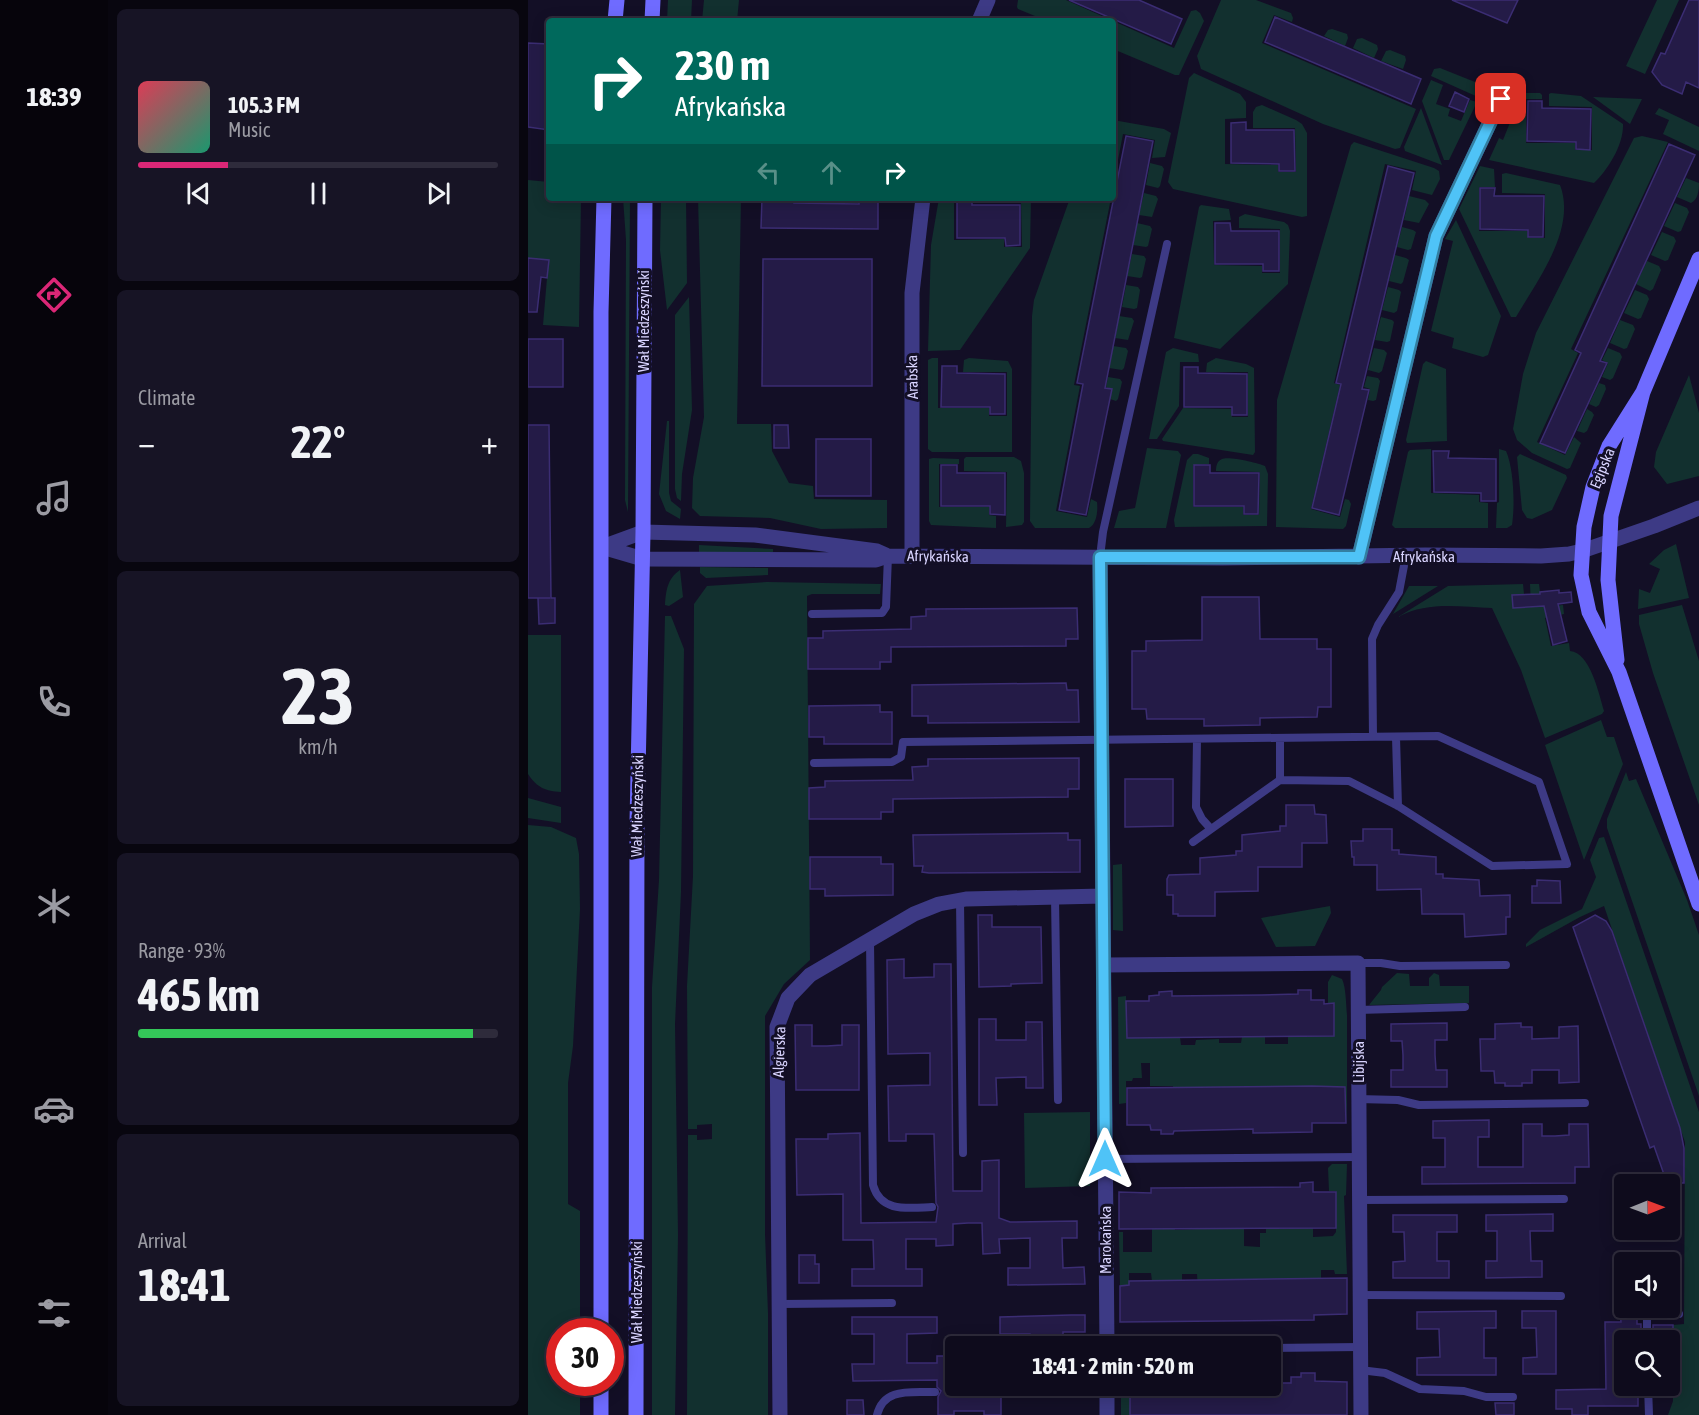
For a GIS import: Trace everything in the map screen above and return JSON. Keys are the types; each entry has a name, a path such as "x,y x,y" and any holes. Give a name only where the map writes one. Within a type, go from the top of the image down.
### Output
{"main road":[{"path":"615,18 616,0"},
{"path":"652,18 653,0"},
{"path":"601,1318 604,201"},
{"name":"Wał Miedzeszyński","path":"636,1415 637,833 643,559 645,201"},
{"name":"Egipska","path":"1619,672 1608,580 1611,516 1643,392 1699,260"},
{"name":"Egipska","path":"1619,672 1589,612 1581,575 1582,551 1586,510 1600,467 1609,446 1643,392"},
{"path":"1619,672 1699,904"},
{"path":"601,1396 601,1415"}],"street":[{"path":"980,18 988,0"},
{"path":"1359,557 1436,236 1501,99"},
{"name":"Arabska","path":"912,556 912,293 923,201"},
{"name":"Afrykańska","path":"602,547 643,559 876,560 888,556 1541,556 1582,551 1667,522 1699,508"},
{"name":"Afrykańska","path":"602,547 643,532 755,535 877,551 888,556"},
{"name":"Marokańska","path":"1100,557 1107,1336"},
{"name":"Algierska","path":"780,1415 777,1027 788,998 799,985 824,966 914,914 939,904 960,900 1103,896"},
{"path":"1104,965 1358,963"},
{"name":"Libijska","path":"1358,963 1361,1415"},
{"path":"1107,1396 1107,1415"}],"lane":[{"path":"1100,557 1102,532 1167,244"},
{"path":"1374,737 1372,639 1399,592 1406,555"},
{"path":"812,614 882,613 886,607 888,556"},
{"path":"814,763 892,762 901,757 903,742 1438,736 1539,782 1567,864 1492,866 1398,806 1349,781 1280,780 1193,842"},
{"path":"1396,737 1398,806"},
{"path":"1280,738 1280,780"},
{"path":"1197,739 1196,807 1202,819 1211,829"},
{"path":"1055,897 1058,1100"},
{"path":"960,900 963,1153"},
{"path":"870,939 873,1185 875,1192 886,1205 896,1208 932,1207"},
{"path":"1358,963 1400,966 1506,965"},
{"path":"1358,1010 1465,1007"},
{"path":"1358,1099 1398,1100 1419,1105 1585,1103"},
{"path":"1105,1159 1358,1157"},
{"path":"1358,1200 1564,1199"},
{"path":"1359,1295 1561,1296"},
{"path":"780,1304 892,1303"},
{"path":"1281,1348 1360,1347"},
{"path":"1360,1370 1385,1373 1420,1389 1464,1391 1486,1397 1513,1397"},
{"path":"877,1415 882,1402 892,1394 934,1392"},
{"path":"1648,1396 1649,1415"}],"green space":[{"path":"668,0 692,0 691,18 667,18"},
{"path":"704,0 739,0 737,18 702,18"},
{"path":"1018,0 1066,0 1106,18 1040,18 1017,7"},
{"path":"1221,0 1256,0 1291,13 1292,22 1274,15 1262,43 1416,109 1400,148 1395,149 1323,124 1201,69 1197,56"},
{"path":"1657,0 1679,0 1645,74 1626,66"},
{"path":"1196,10 1200,13 1204,21 1179,75 1116,50 1116,22 1174,48 1191,11"},
{"path":"1332,29 1347,34 1345,46 1324,36 1328,30"},
{"path":"1362,38 1377,45 1378,49 1374,58 1353,48 1357,39"},
{"path":"1390,50 1405,56 1403,69 1381,61 1386,51"},
{"path":"1440,68 1475,82 1480,89 1478,97 1431,76 1434,69"},
{"path":"1194,73 1240,94 1246,102 1246,118 1225,119 1225,164 1278,165 1278,172 1296,172 1295,128 1253,128 1253,112 1256,107 1262,105 1302,124 1307,133 1307,216 1302,217 1173,189 1168,182 1189,78"},
{"path":"1431,80 1443,85 1436,104 1450,109 1448,116 1461,121 1470,100 1477,102 1449,160 1444,160 1422,101"},
{"path":"1522,93 1542,95 1542,99 1526,99 1526,143 1575,143 1575,150 1592,150 1592,107 1549,106 1549,94 1551,93 1581,96 1623,124 1621,140 1614,156 1594,183 1489,160 1499,138 1503,140 1515,110 1506,106 1510,99"},
{"path":"1593,97 1642,99 1630,124"},
{"path":"1421,108 1442,165 1405,151 1404,147"},
{"path":"1659,108 1699,127 1699,151 1663,134 1669,120 1655,114"},
{"path":"1116,121 1164,129 1171,133 1165,157 1152,158 1155,140 1123,134 1116,170"},
{"path":"1642,136 1668,142 1571,349 1578,353 1537,442 1565,455 1574,437 1581,443 1570,468 1567,469 1532,453 1517,440 1513,429 1523,374 1536,333 1634,138"},
{"path":"1354,142 1434,168 1439,171 1440,179 1432,195 1412,190 1416,171 1385,164 1334,383 1340,385 1311,509 1340,517 1345,499 1349,500 1351,504 1346,526 1343,529 1276,527 1277,400 1351,145"},
{"path":"1150,163 1162,166 1164,169 1158,188 1146,185"},
{"path":"1480,166 1494,169 1495,187 1479,187 1479,231 1527,231 1528,238 1545,238 1545,194 1502,193 1502,174 1560,185 1564,202 1559,237 1544,271 1516,317 1511,317 1459,209"},
{"path":"1686,178 1699,183 1697,197 1691,203 1677,197"},
{"path":"528,180 546,182 546,201 581,201 579,327 543,325 547,278 528,258"},
{"path":"1144,193 1156,196 1158,199 1152,217 1139,215"},
{"path":"1409,196 1425,200 1429,204 1419,223 1404,220"},
{"path":"623,201 630,201 628,512 625,500 626,240"},
{"path":"661,201 686,201 687,283 667,310 660,250"},
{"path":"698,201 741,201 737,424 771,424 772,451 789,483 813,486 814,499 887,500 887,528 821,529 770,518 700,516 692,508 693,478 704,417"},
{"path":"938,201 954,201 954,240 1004,239 1004,247 1022,247 1021,203 979,201 1031,201 1030,248 960,350 928,351 931,245"},
{"path":"1069,201 1110,201 1074,385 1080,386 1056,511 1087,517 1091,499 1097,502 1095,520 1089,528 1035,528 1030,521 1034,300"},
{"path":"1675,203 1687,208 1689,212 1681,231 1678,232 1664,226"},
{"path":"1201,205 1229,209 1231,220 1213,221 1214,265 1262,266 1262,273 1280,273 1280,229 1239,228 1239,217 1245,214 1284,222 1290,231 1288,284 1220,349 1174,338"},
{"path":"1456,220 1501,316 1488,355 1483,357 1452,348 1454,338 1431,331 1453,241 1445,239"},
{"path":"1137,223 1150,226 1152,229 1146,247 1133,245"},
{"path":"1402,227 1416,232 1411,249 1408,250 1397,247"},
{"path":"1662,232 1674,237 1676,241 1668,260 1665,261 1651,255"},
{"path":"1132,254 1144,256 1146,259 1140,278 1127,276"},
{"path":"1395,255 1409,260 1401,284 1389,281"},
{"path":"1647,261 1659,266 1661,270 1650,291 1636,284"},
{"path":"1126,285 1138,287 1140,290 1137,308 1122,307"},
{"path":"1388,287 1401,292 1397,311 1394,313 1382,310"},
{"path":"1635,290 1647,295 1649,299 1641,318 1638,319 1624,313"},
{"path":"689,297 692,410 682,474 681,501 677,498 675,489 675,315"},
{"path":"1119,316 1132,318 1134,321 1128,340 1115,338"},
{"path":"1381,317 1394,322 1390,341 1387,342 1375,340"},
{"path":"1620,320 1633,325 1635,329 1627,348 1624,349 1610,343"},
{"path":"1113,346 1126,348 1128,351 1122,370 1109,368"},
{"path":"1173,348 1198,354 1199,362 1180,362 1179,406 1157,439 1149,439 1166,352"},
{"path":"1374,348 1387,353 1382,371 1379,373 1368,370"},
{"path":"1608,348 1620,353 1622,357 1610,380 1602,377 1608,363 1602,360"},
{"path":"938,358 938,408 989,408 989,416 1007,416 1007,372 963,372 964,360 969,358 1008,361 1012,369 1012,452 932,452 928,449 928,360"},
{"path":"1216,358 1246,364 1254,368 1255,452 1253,455 1162,439 1183,408 1231,409 1232,417 1248,417 1248,372 1206,372 1207,363"},
{"path":"1426,361 1446,369 1447,441 1407,443 1423,364"},
{"path":"1689,375 1699,413 1699,476 1667,484 1654,467 1656,452"},
{"path":"1367,376 1378,378 1380,381 1376,400 1373,401 1368,400 1370,389 1364,387"},
{"path":"1108,377 1120,379 1122,382 1116,401 1110,399 1112,389 1106,387"},
{"path":"1599,383 1605,385 1606,389 1596,407 1589,404"},
{"path":"1587,409 1594,415 1584,433 1577,431"},
{"path":"667,421 669,421 669,493 671,501 681,509 680,519 666,511 659,494"},
{"path":"1147,448 1178,451 1181,455 1166,528 1114,528 1119,511 1135,508"},
{"path":"1431,449 1431,493 1479,495 1479,502 1488,503 1488,528 1395,528 1392,525 1408,452"},
{"path":"1499,449 1506,451 1512,477 1513,517 1512,525 1507,528 1496,528 1497,503 1499,502"},
{"path":"1193,454 1209,458 1209,464 1193,465 1193,507 1243,507 1243,515 1259,515 1260,472 1216,471 1216,467 1219,461 1226,458 1265,466 1268,474 1267,526 1175,527 1174,520 1187,460"},
{"path":"1520,454 1566,475 1567,478 1552,510 1532,519 1527,518 1522,510 1517,457"},
{"path":"966,457 1014,457 1021,461 1024,473 1024,522 1022,525 1006,527 1007,472 964,471"},
{"path":"929,459 959,459 959,464 939,464 939,507 989,507 989,515 996,516 996,528 931,525 929,521"},
{"path":"1676,544 1689,598 1638,609 1639,589 1650,593 1660,569 1649,564 1664,550"},
{"path":"699,545 773,549 773,552 699,552"},
{"path":"700,567 768,568 768,575 706,578 700,573"},
{"path":"680,570 683,597 669,606 665,605 670,581"},
{"path":"767,582 881,584 880,594 812,594 807,596 810,960 784,984 765,1016 768,1415 687,1415 688,1135 697,1135 697,1140 712,1139 712,1124 697,1125 697,1129 688,1129 687,986 693,876 694,604 707,586"},
{"path":"1523,584 1524,594 1512,595 1513,608 1531,607 1530,584 1539,584 1542,607 1563,605 1564,614 1545,618 1551,646 1569,643 1570,651 1583,658 1593,675 1604,711 1602,714 1545,738 1521,670 1492,608 1432,607 1398,617 1448,586"},
{"path":"1409,586 1438,586 1393,614"},
{"path":"1682,605 1699,661 1699,805 1653,673 1639,624 1639,615"},
{"path":"665,616 671,616 684,649 681,892 675,1024 678,1235 675,1415 652,1415 652,987 659,880"},
{"path":"528,635 561,635 561,792 542,788 528,774"},
{"path":"1601,720 1607,737 1614,737 1623,764 1584,860 1545,745"},
{"path":"1626,772 1629,781 1636,779 1687,900 1699,935 1699,1096 1607,828 1607,819"},
{"path":"528,798 561,807 561,823 528,818"},
{"path":"528,825 551,827 576,838 579,854 580,909 573,1046 568,1083 568,1204 580,1211 580,1318 546,1318 546,1396 580,1396 580,1415 528,1415"},
{"path":"1604,837 1699,1112 1699,1415 1668,1415 1673,1396 1680,1396 1680,1330 1673,1330 1673,1325 1684,1324 1685,1142 1604,906 1526,947 1526,944 1540,930 1582,909 1596,877 1590,860 1599,838"},
{"path":"1122,864 1123,931 1113,930 1113,865"},
{"path":"1330,906 1331,913 1315,946 1276,947 1261,918"},
{"path":"1397,973 1409,974 1410,986 1429,986 1429,978 1434,973 1439,975 1440,986 1469,986 1469,1003 1369,1005 1382,987"},
{"path":"1332,975 1342,979 1346,996 1347,1123 1345,1087 1173,1088 1173,1086 1150,1086 1150,1063 1141,1063 1142,1078 1126,1081 1126,1103 1119,1104 1118,997 1126,996 1127,1038 1180,1037 1181,1045 1195,1045 1196,1040 1219,1039 1219,1043 1241,1043 1242,1037 1265,1027 1265,1044 1288,1044 1288,1036 1334,1036 1334,1004 1328,1003 1328,982"},
{"path":"1090,1112 1090,1186 1025,1188 1024,1113"},
{"path":"1332,1164 1347,1164 1346,1195 1344,1196 1347,1274 1335,1274 1334,1270 1321,1270 1321,1278 1198,1290 1197,1274 1182,1274 1182,1280 1152,1281 1151,1273 1129,1273 1129,1285 1120,1286 1119,1232 1123,1232 1123,1252 1152,1252 1152,1220 1174,1220 1175,1230 1197,1229 1197,1220 1221,1220 1221,1229 1244,1229 1244,1246 1260,1247 1260,1233 1266,1233 1266,1229 1289,1229 1290,1219 1313,1219 1313,1237 1333,1236 1336,1232 1336,1191 1329,1191 1328,1168"},
{"path":"1121,1396 1130,1396 1130,1415 1121,1415"}],"building":[{"path":"1069,0 1139,0 1182,19 1171,44 1116,20 1116,18 1111,18"},
{"path":"1452,0 1518,0 1507,23"},
{"path":"1689,0 1699,0 1699,88 1686,82 1682,94 1662,85 1652,72 1661,53 1665,54"},
{"path":"1275,17 1421,79 1411,104 1265,42"},
{"path":"528,43 546,44 546,130 528,127"},
{"path":"1455,92 1469,99 1464,112 1449,106"},
{"path":"1528,101 1542,101 1542,108 1591,109 1590,150 1576,149 1576,142 1527,141"},
{"path":"1246,122 1246,130 1294,130 1295,171 1279,171 1279,164 1231,163 1231,123"},
{"path":"1126,136 1153,141 1105,388 1112,389 1086,515 1059,510 1083,384 1077,383 1113,201 1116,201 1116,186"},
{"path":"1669,144 1695,155 1600,361 1607,363 1565,453 1540,443 1581,353 1575,350"},
{"path":"1388,166 1414,173 1362,389 1369,390 1339,515 1312,508 1341,384 1336,383"},
{"path":"1480,188 1495,188 1494,196 1544,196 1543,237 1528,237 1528,230 1480,229"},
{"path":"762,201 859,204 859,201 878,201 878,229 761,228"},
{"path":"957,201 972,201 972,205 1020,205 1020,245 1006,246 1005,238 957,238"},
{"path":"1215,223 1230,223 1231,231 1279,231 1279,271 1263,271 1263,264 1215,264"},
{"path":"528,258 549,260 547,278 541,277 537,312 528,312"},
{"path":"763,259 872,259 872,386 762,386"},
{"path":"528,339 563,339 563,387 528,387"},
{"path":"942,366 957,366 957,373 1005,374 1005,414 990,414 990,407 941,407"},
{"path":"1184,367 1198,367 1198,373 1247,374 1247,415 1232,415 1232,407 1184,407"},
{"path":"528,425 549,425 551,598 555,598 555,623 539,624 538,598 528,598"},
{"path":"774,425 788,425 789,448 774,448"},
{"path":"816,439 871,439 871,496 816,496"},
{"path":"1433,451 1449,451 1448,458 1496,459 1496,501 1481,501 1481,493 1434,492"},
{"path":"941,465 957,465 957,473 1005,473 1005,515 990,514 990,506 941,506"},
{"path":"1194,465 1210,465 1210,473 1259,473 1258,514 1244,514 1244,506 1194,506"},
{"path":"1559,590 1559,593 1571,592 1572,602 1558,604 1567,641 1553,645 1544,606 1513,608 1512,595 1540,594 1540,592"},
{"path":"1202,597 1259,597 1260,639 1317,639 1317,649 1331,649 1331,707 1318,707 1317,717 1260,718 1260,725 1204,726 1204,719 1147,719 1146,709 1132,709 1132,651 1146,651 1146,641 1202,640"},
{"path":"1077,608 1078,639 1066,639 1066,646 891,647 891,662 880,662 880,669 808,669 808,638 823,638 823,631 911,629 911,617 926,616 926,609"},
{"path":"1066,683 1067,690 1078,690 1079,722 928,723 928,716 912,716 912,685"},
{"path":"880,705 880,712 892,712 892,744 824,744 824,737 809,737 809,706"},
{"path":"1079,758 1079,789 1068,789 1068,797 893,799 893,812 881,812 881,819 809,819 809,788 825,787 825,781 913,780 912,767 928,766 928,759"},
{"path":"1125,779 1173,779 1173,826 1125,827"},
{"path":"1286,805 1314,805 1315,814 1326,815 1327,843 1302,843 1302,867 1258,867 1258,891 1215,892 1215,916 1173,914 1173,895 1167,895 1169,875 1200,874 1200,858 1236,855 1236,851 1242,851 1242,835 1280,831 1280,826 1286,826"},
{"path":"1363,829 1392,829 1392,850 1399,850 1399,854 1436,857 1436,874 1443,874 1443,878 1479,880 1480,896 1510,895 1510,917 1506,917 1506,934 1465,937 1464,914 1422,914 1421,889 1377,890 1377,865 1354,865 1354,857 1352,857 1351,841 1363,841"},
{"path":"1068,833 1068,840 1080,840 1080,872 929,873 922,872 923,866 914,866 913,835"},
{"path":"810,857 881,857 881,864 893,864 893,895 825,896 825,889 810,889"},
{"path":"1537,880 1560,881 1561,903 1532,903 1532,886 1537,886"},
{"path":"978,915 992,915 992,927 1041,927 1042,983 979,987"},
{"path":"1595,915 1606,921 1612,931 1680,1128 1684,1148 1684,1183 1680,1183 1680,1174 1664,1174 1654,1146 1650,1148 1573,927"},
{"path":"904,959 904,978 934,977 934,964 951,964 953,1191 982,1191 982,1161 999,1160 999,1218 1010,1222 1077,1221 1077,1238 1062,1238 1063,1268 1084,1267 1085,1284 1008,1285 1008,1268 1030,1268 1030,1238 999,1239 1000,1253 983,1254 982,1223 968,1223 953,1224 953,1245 936,1246 936,1239 906,1239 906,1269 922,1269 922,1286 852,1286 852,1269 874,1269 873,1240 843,1240 843,1194 797,1195 796,1139 828,1139 828,1134 860,1133 861,1223 936,1222 938,1207 934,1134 906,1134 906,1141 889,1141 888,1086 930,1085 930,1053 888,1054 887,960"},
{"path":"1298,990 1311,990 1311,1000 1324,1000 1324,1004 1334,1003 1334,1036 1127,1038 1126,1001 1149,1001 1149,996 1172,991 1172,996 1298,994"},
{"path":"979,1019 996,1019 996,1040 1026,1040 1026,1022 1042,1022 1043,1088 1026,1088 1026,1077 996,1078 997,1105 979,1105"},
{"path":"1447,1023 1447,1040 1435,1040 1435,1055 1436,1070 1447,1070 1447,1087 1391,1087 1391,1070 1403,1070 1403,1055 1402,1041 1391,1041 1391,1024"},
{"path":"1521,1023 1521,1027 1532,1027 1532,1039 1559,1038 1559,1027 1578,1026 1579,1082 1559,1083 1559,1070 1532,1070 1532,1083 1522,1083 1522,1086 1505,1086 1505,1083 1495,1083 1494,1071 1481,1071 1480,1039 1495,1039 1495,1024"},
{"path":"795,1025 812,1025 812,1046 827,1046 842,1045 842,1025 859,1025 859,1090 796,1090"},
{"path":"1345,1087 1346,1123 1312,1123 1312,1132 1253,1133 1253,1129 1174,1131 1173,1134 1161,1134 1161,1130 1151,1130 1150,1125 1127,1125 1127,1088"},
{"path":"1489,1120 1489,1137 1478,1137 1478,1167 1523,1167 1523,1124 1542,1124 1542,1136 1555,1136 1569,1135 1569,1124 1588,1124 1589,1167 1575,1167 1575,1183 1422,1184 1422,1167 1445,1167 1445,1138 1433,1138 1433,1121"},
{"path":"1313,1182 1313,1192 1336,1192 1336,1228 1119,1229 1119,1192 1151,1193 1151,1188 1300,1187 1300,1183"},
{"path":"1553,1214 1553,1231 1530,1231 1531,1261 1542,1261 1542,1277 1486,1278 1486,1261 1497,1261 1497,1231 1486,1231 1486,1215"},
{"path":"1393,1215 1457,1215 1457,1232 1437,1232 1437,1261 1449,1261 1449,1278 1393,1278 1393,1262 1405,1261 1404,1232 1393,1232"},
{"path":"799,1255 815,1255 815,1264 819,1264 819,1283 799,1283"},
{"path":"1347,1278 1347,1314 1314,1315 1314,1320 1120,1322 1120,1286 1129,1285 1129,1281"},
{"path":"1496,1311 1496,1328 1484,1328 1484,1358 1496,1358 1496,1375 1417,1375 1417,1358 1440,1357 1439,1329 1417,1329 1417,1312"},
{"path":"1522,1311 1556,1311 1556,1374 1523,1374 1523,1358 1537,1357 1536,1328 1522,1328"},
{"path":"1085,1315 1085,1332 1063,1332 1063,1336 1000,1334 1000,1317"},
{"path":"852,1317 937,1317 937,1333 907,1334 907,1363 937,1363 937,1356 945,1356 945,1396 1001,1396 1001,1415 984,1415 984,1411 954,1411 954,1415 938,1415 938,1397 941,1391 937,1387 937,1380 853,1381 852,1364 874,1364 874,1334 852,1334"},
{"path":"1621,1318 1637,1318 1637,1324 1641,1324 1641,1330 1614,1330 1614,1396 1638,1396 1638,1406 1588,1406 1588,1415 1572,1415 1572,1409 1556,1409 1556,1390 1606,1389 1605,1322 1621,1322"},
{"path":"1653,1325 1673,1325 1673,1330 1653,1330"},
{"path":"1301,1373 1315,1373 1315,1381 1347,1382 1347,1415 1130,1415 1130,1396 1281,1396 1281,1383 1291,1383 1291,1377 1301,1377"},
{"path":"847,1400 863,1400 864,1415 847,1415"},
{"path":"1495,1403 1514,1403 1514,1415 1496,1415"}],"route":[{"path":"1105,1159 1100,557 1359,557 1436,236 1501,99"}]}
